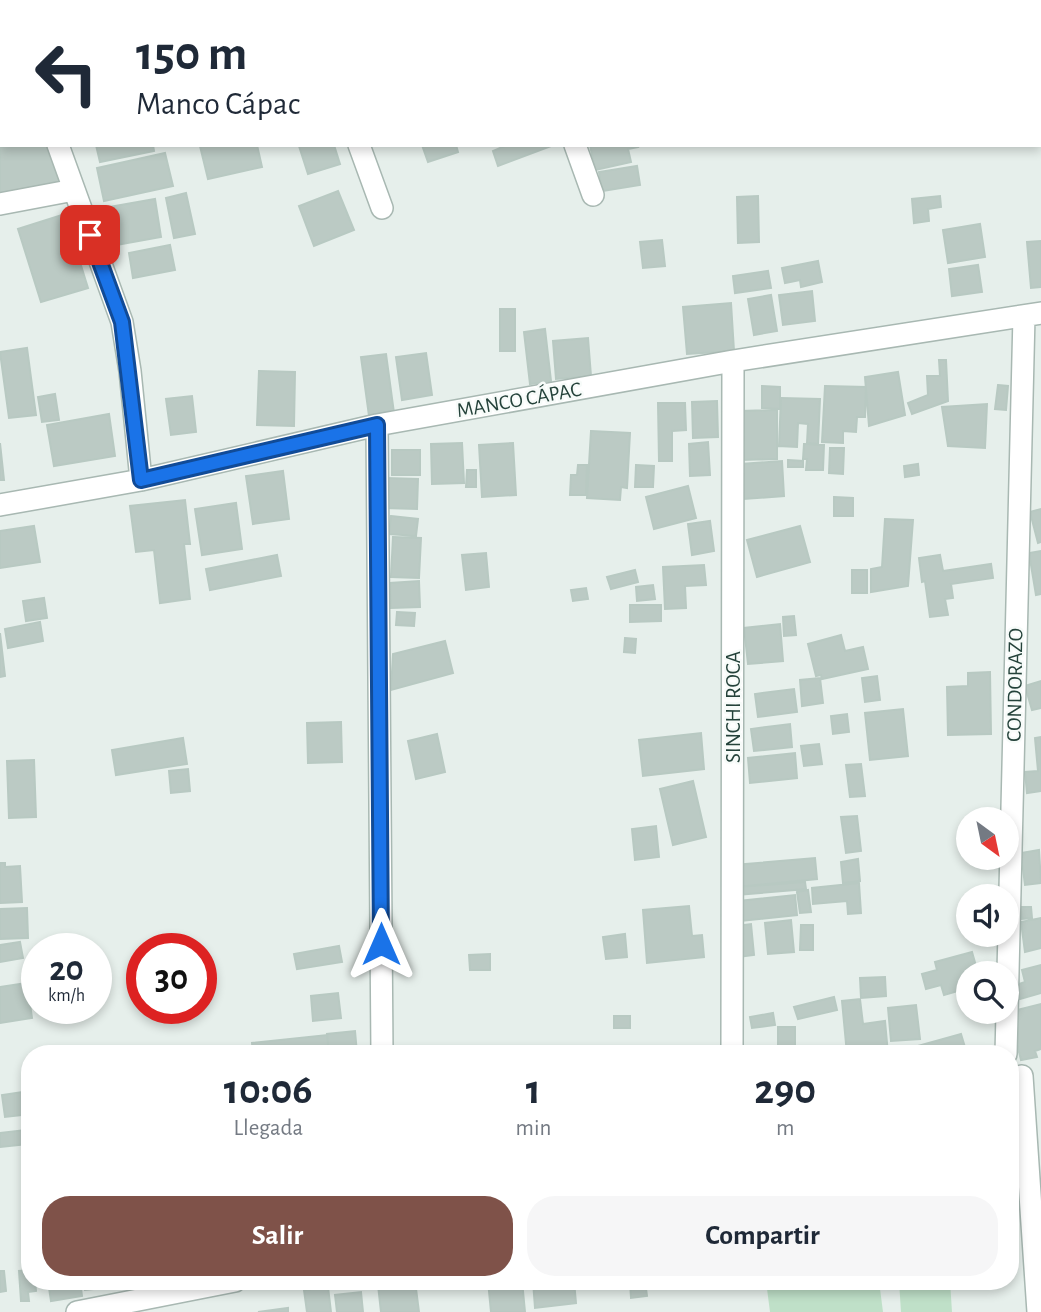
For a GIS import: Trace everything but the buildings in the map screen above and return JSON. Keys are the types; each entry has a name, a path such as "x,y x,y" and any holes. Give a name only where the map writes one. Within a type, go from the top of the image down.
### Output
{"street":[{"path":"59,147 122,322 141,480"},
{"path":"360,147 382,208"},
{"path":"576,147 593,195"},
{"path":"0,204 74,190"},
{"name":"MANCO CÁPAC","path":"0,505 141,480 377,425 733,361 1032,315"},
{"name":"CONDORAZO","path":"1006,1045 1032,315"},
{"name":"SINCHI ROCA","path":"732,1045 733,361"},
{"path":"377,425 382,1045"},
{"path":"1024,1076 1038,1312"},
{"path":"77,1312 189,1290"}],"green space":[{"path":"767,1290 880,1290 883,1312 770,1312"},
{"path":"900,1290 951,1290 952,1312 901,1312"}],"route":[{"path":"90,235 122,322 141,480 377,425 381,944"}]}
